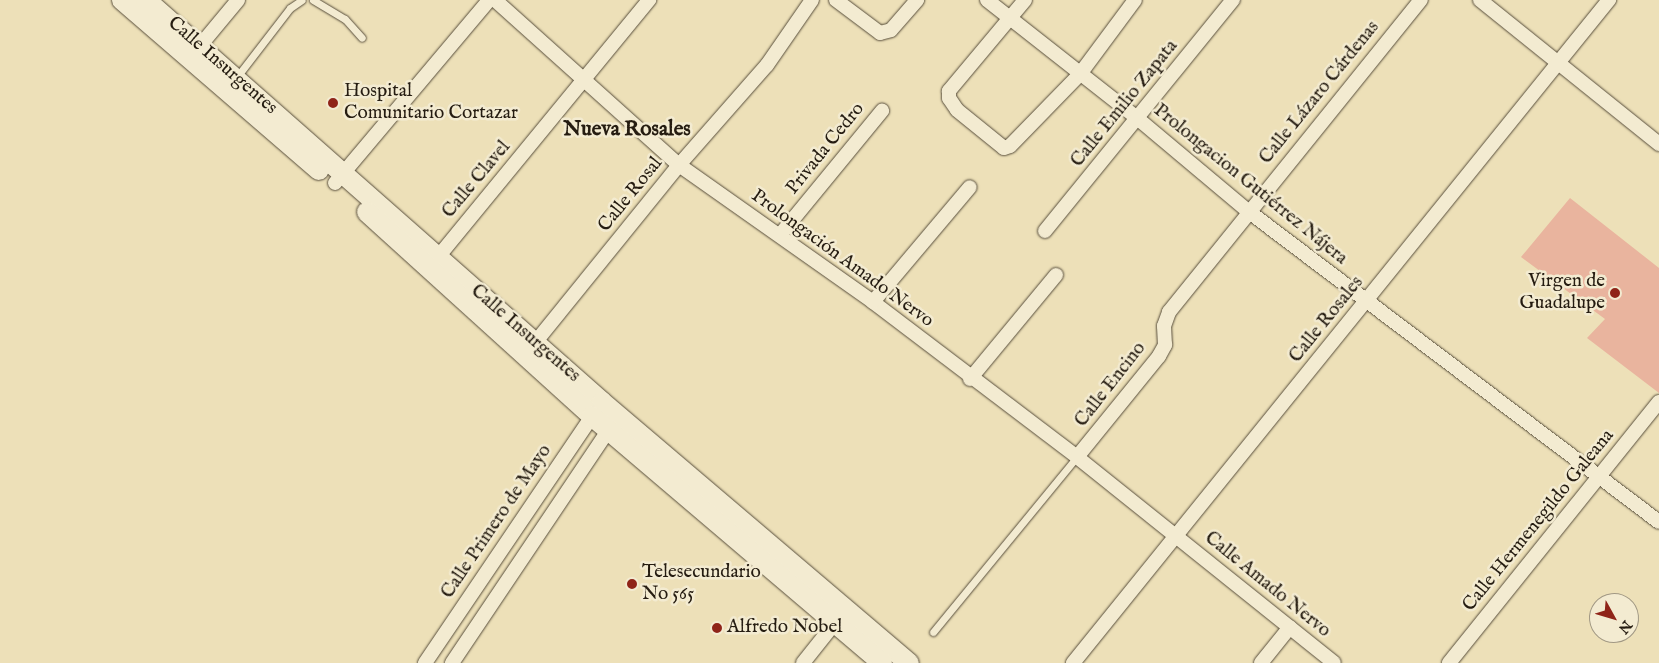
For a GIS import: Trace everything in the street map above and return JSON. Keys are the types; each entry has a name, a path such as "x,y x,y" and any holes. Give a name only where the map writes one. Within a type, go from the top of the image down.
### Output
{"main road":[{"name":"Calle Insurgentes","path":"122,0 195,52 236,78 340,178 438,257 530,349"},
{"name":"Calle Insurgentes","path":"146,0 195,52 340,178 597,409 909,663"},
{"name":"Calle Insurgentes","path":"614,423 834,624 882,663"}],"street":[{"path":"195,52 238,0"},
{"path":"340,178 489,0"},
{"name":"Prolongación Amado Nervo","path":"495,0 583,82 679,165 873,302 970,378 1077,457 1176,537"},
{"name":"Calle Clavel","path":"438,257 649,0"},
{"name":"Calle Rosal","path":"530,349 679,165 767,65 812,0"},
{"path":"836,0 880,34 891,30 917,0"},
{"name":"Prolongacion Gutiérrez Nájera","path":"987,0 1137,118 1248,211 1365,302 1659,522"},
{"path":"1025,0 949,91 956,110 999,146 1010,146 1080,74 1136,0"},
{"name":"Calle Emilio Zapata","path":"1045,231 1234,0"},
{"name":"Calle Lázaro Cárdenas","path":"1248,211 1421,0"},
{"path":"1480,0 1659,144"},
{"name":"Calle Rosales","path":"1073,663 1609,0"},
{"name":"Privada Cedro","path":"780,235 882,111"},
{"path":"873,302 970,187"},
{"name":"Calle Encino","path":"1077,457 1159,356 1165,345 1164,326 1169,312 1248,211"},
{"path":"970,378 1056,275"},
{"name":"Calle Hermenegildo Galeana","path":"1449,663 1659,402"},
{"name":"Calle Primero de Mayo","path":"425,663 597,409"},
{"path":"452,663 614,423"},
{"name":"Calle Amado Nervo","path":"1176,537 1334,663"},
{"path":"803,663 834,624"},
{"path":"1261,663 1290,628"}],"lane":[{"path":"236,78 290,8 302,0"},
{"path":"313,0 331,8 362,38"},
{"path":"933,632 1077,457"}],"building":[{"name":"Virgen de Guadalupe","path":"1570,198 1659,268 1659,393 1587,338 1605,319 1521,257"}],"place":[{"name":"Hospital Comunitario Cortazar","path":"333,103"},
{"name":"Virgen de Guadalupe","path":"1615,293"},
{"name":"Telesecundario No 565","path":"632,584"},
{"name":"Alfredo Nobel","path":"717,628"}],"district":[{"name":"Nueva Rosales","path":"627,130"}]}
